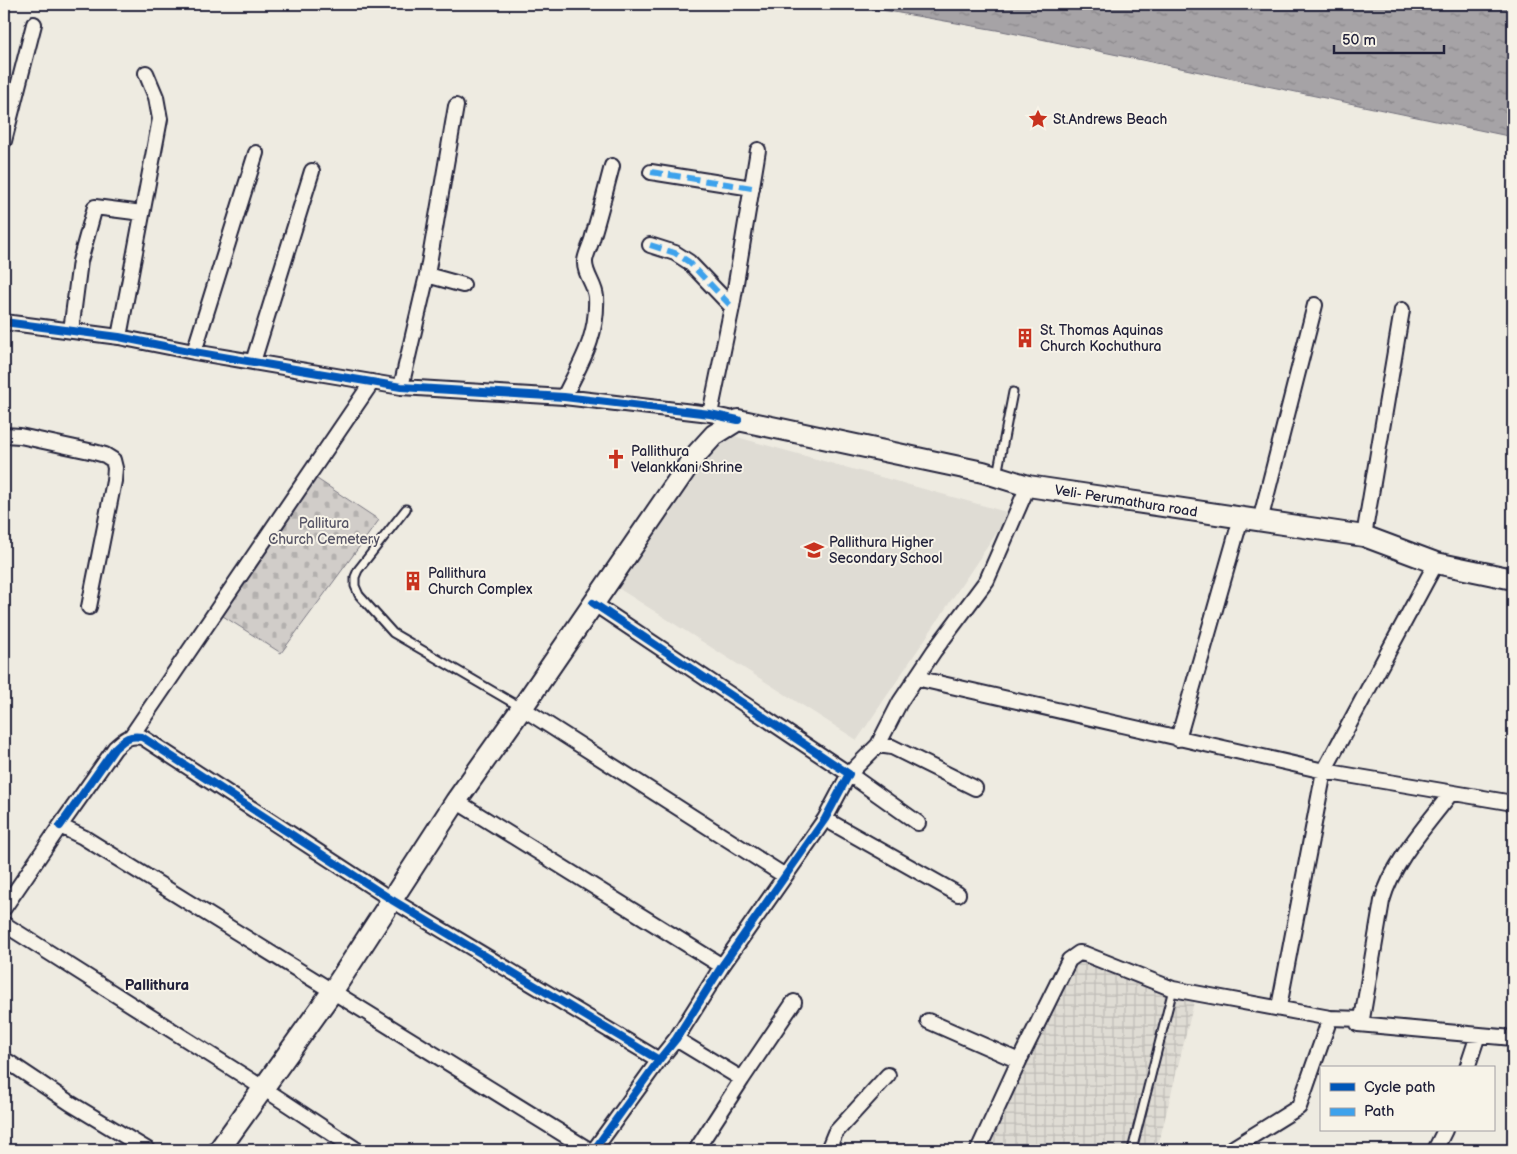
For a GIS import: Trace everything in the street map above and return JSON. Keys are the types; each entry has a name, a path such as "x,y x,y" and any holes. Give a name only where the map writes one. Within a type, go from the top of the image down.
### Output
{"main road":[{"name":"Veli- Perumathura road","path":"738,420 996,476 1028,486 1364,536 1436,562 1513,579"},
{"path":"220,1150 332,992 456,800 522,708 694,457 714,435 738,420"}],"street":[{"path":"4,141 34,24"},
{"path":"119,337 160,119 156,97 146,73"},
{"path":"401,387 427,275 456,106"},
{"path":"710,414 732,307 758,150"},
{"path":"194,352 256,153"},
{"path":"564,397 594,333 596,296 595,287 586,271 586,258 593,239 612,166"},
{"path":"253,362 312,170"},
{"path":"651,172 752,188"},
{"path":"71,331 80,261 95,208 142,213"},
{"path":"650,245 675,253 689,262 732,307"},
{"path":"427,275 463,285"},
{"path":"1178,739 1251,520 1315,305"},
{"path":"1364,536 1402,310"},
{"path":"4,322 119,337 194,352 401,387 564,397 710,414 738,420"},
{"path":"4,908 115,748 132,735 372,382"},
{"path":"4,434 94,452 105,455 113,460 115,468 114,481 89,607"},
{"path":"594,1150 676,1039 722,966 825,819 849,774 878,745 900,702 934,651 987,580 1028,486"},
{"path":"1280,1007 1324,772 1436,562"},
{"path":"593,603 849,774 918,823"},
{"path":"916,678 1324,772 1513,803"},
{"path":"522,708 785,876"},
{"path":"132,735 142,737 392,900 659,1060"},
{"path":"878,745 892,747 974,788"},
{"path":"1451,792 1394,870 1386,885 1362,1019 1358,1024 1513,1038"},
{"path":"456,800 722,966"},
{"path":"825,819 958,894"},
{"path":"60,826 83,837 589,1150"},
{"path":"4,924 263,1088 357,1150"},
{"path":"978,1150 1069,960 1079,953 1173,989 1280,1007 1330,1018 1362,1019"},
{"path":"696,1150 794,1002"},
{"path":"1230,1150 1299,1107 1330,1018"},
{"path":"928,1021 1019,1061"},
{"path":"1468,1066 1478,1035"},
{"path":"676,1039 742,1079"},
{"path":"4,1059 70,1104 148,1150"},
{"path":"828,1150 835,1133 888,1075"},
{"path":"1435,1150 1444,1132"}],"lane":[{"path":"996,476 1013,392"},
{"path":"406,509 358,570 355,576 359,595 393,633 522,708"},
{"path":"1132,1150 1173,989"}],"shaded area":[{"name":"Pallithura Higher Secondary School","path":"730,435 1010,513 857,740 618,588 713,447"},
{"path":"1075,946 1197,990 1157,1150 978,1150"}],"green space":[{"name":"Pallitura Church Cemetery","path":"314,477 379,520 281,653 223,616"}],"water":[{"path":"830,4 1513,4 1513,137 1002,31 888,11"}],"marked path":[{"path":"651,172 752,188"},
{"path":"650,245 675,253 689,262 732,307"}],"cycle path":[{"path":"4,322 119,337 194,352 401,387 564,397 710,414 738,420"},
{"path":"593,603 849,774 825,819 722,966 676,1039 594,1150"},
{"path":"60,826 115,748 127,738 142,737 392,900 659,1060"}],"place":[{"name":"St.Andrews Beach","path":"1038,119"},
{"name":"St. Thomas Aquinas Church Kochuthura","path":"1025,338"},
{"name":"Pallithura Velankkani Shrine","path":"616,459"},
{"name":"Pallithura Higher Secondary School","path":"814,550"},
{"name":"Pallithura Church Complex","path":"413,581"}],"district":[{"name":"Pallithura","path":"157,985"}]}
